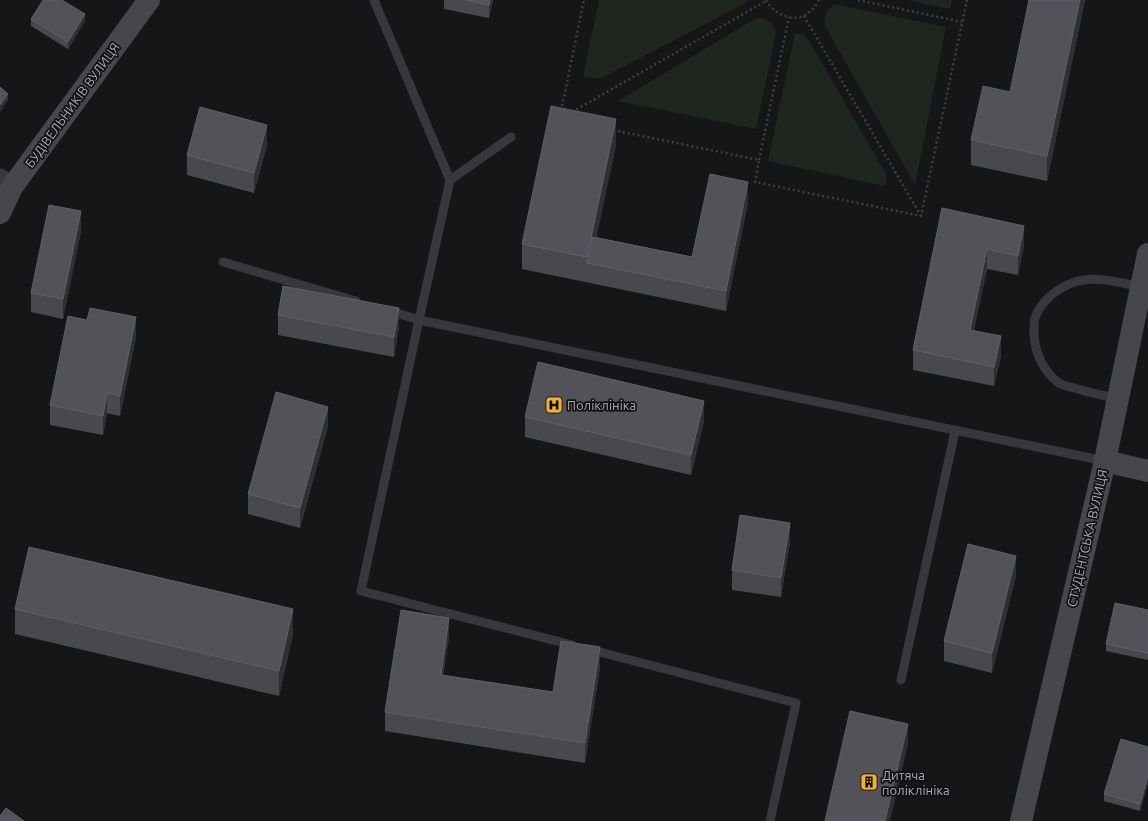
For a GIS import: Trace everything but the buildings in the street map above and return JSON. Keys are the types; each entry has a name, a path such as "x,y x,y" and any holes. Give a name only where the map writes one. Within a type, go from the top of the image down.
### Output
{"street":[{"name":"БУДІВЕЛЬНИКІВ ВУЛИЦЯ","path":"0,213 6,183 149,0"},
{"name":"СТУДЕНТСЬКА ВУЛИЦЯ","path":"1022,821 1105,462 1148,254"},
{"path":"1105,462 1148,471"}],"lane":[{"path":"374,0 450,180 361,591 796,702 770,821"},
{"path":"450,180 511,137"},
{"path":"223,262 366,304"},
{"path":"1118,399 1060,384 1049,374 1042,363 1036,348 1034,318 1044,302 1058,290 1077,282 1093,279 1141,287"},
{"path":"381,308 419,320 1105,462"},
{"path":"901,680 955,431"}],"path":[{"path":"561,112 584,0"},
{"path":"566,115 766,0 772,9 779,14 794,18 804,16 812,10 819,0"},
{"path":"858,0 962,22"},
{"path":"922,216 966,0"},
{"path":"804,16 922,216"},
{"path":"789,17 755,182 922,216"},
{"path":"606,129 760,160"}],"shaded area":[{"path":"599,0 747,0 744,4 600,79 583,76"},
{"path":"907,0 952,0 950,9"},
{"path":"834,5 946,27 915,185 825,26 824,20 826,14"},
{"path":"756,18 772,23 776,33 756,129 618,101"},
{"path":"795,33 804,35 810,42 886,174 887,180 884,186 768,161"}],"place":[{"name":"Поліклініка","path":"554,405"},
{"name":"Дитяча поліклініка","path":"869,782"}]}
